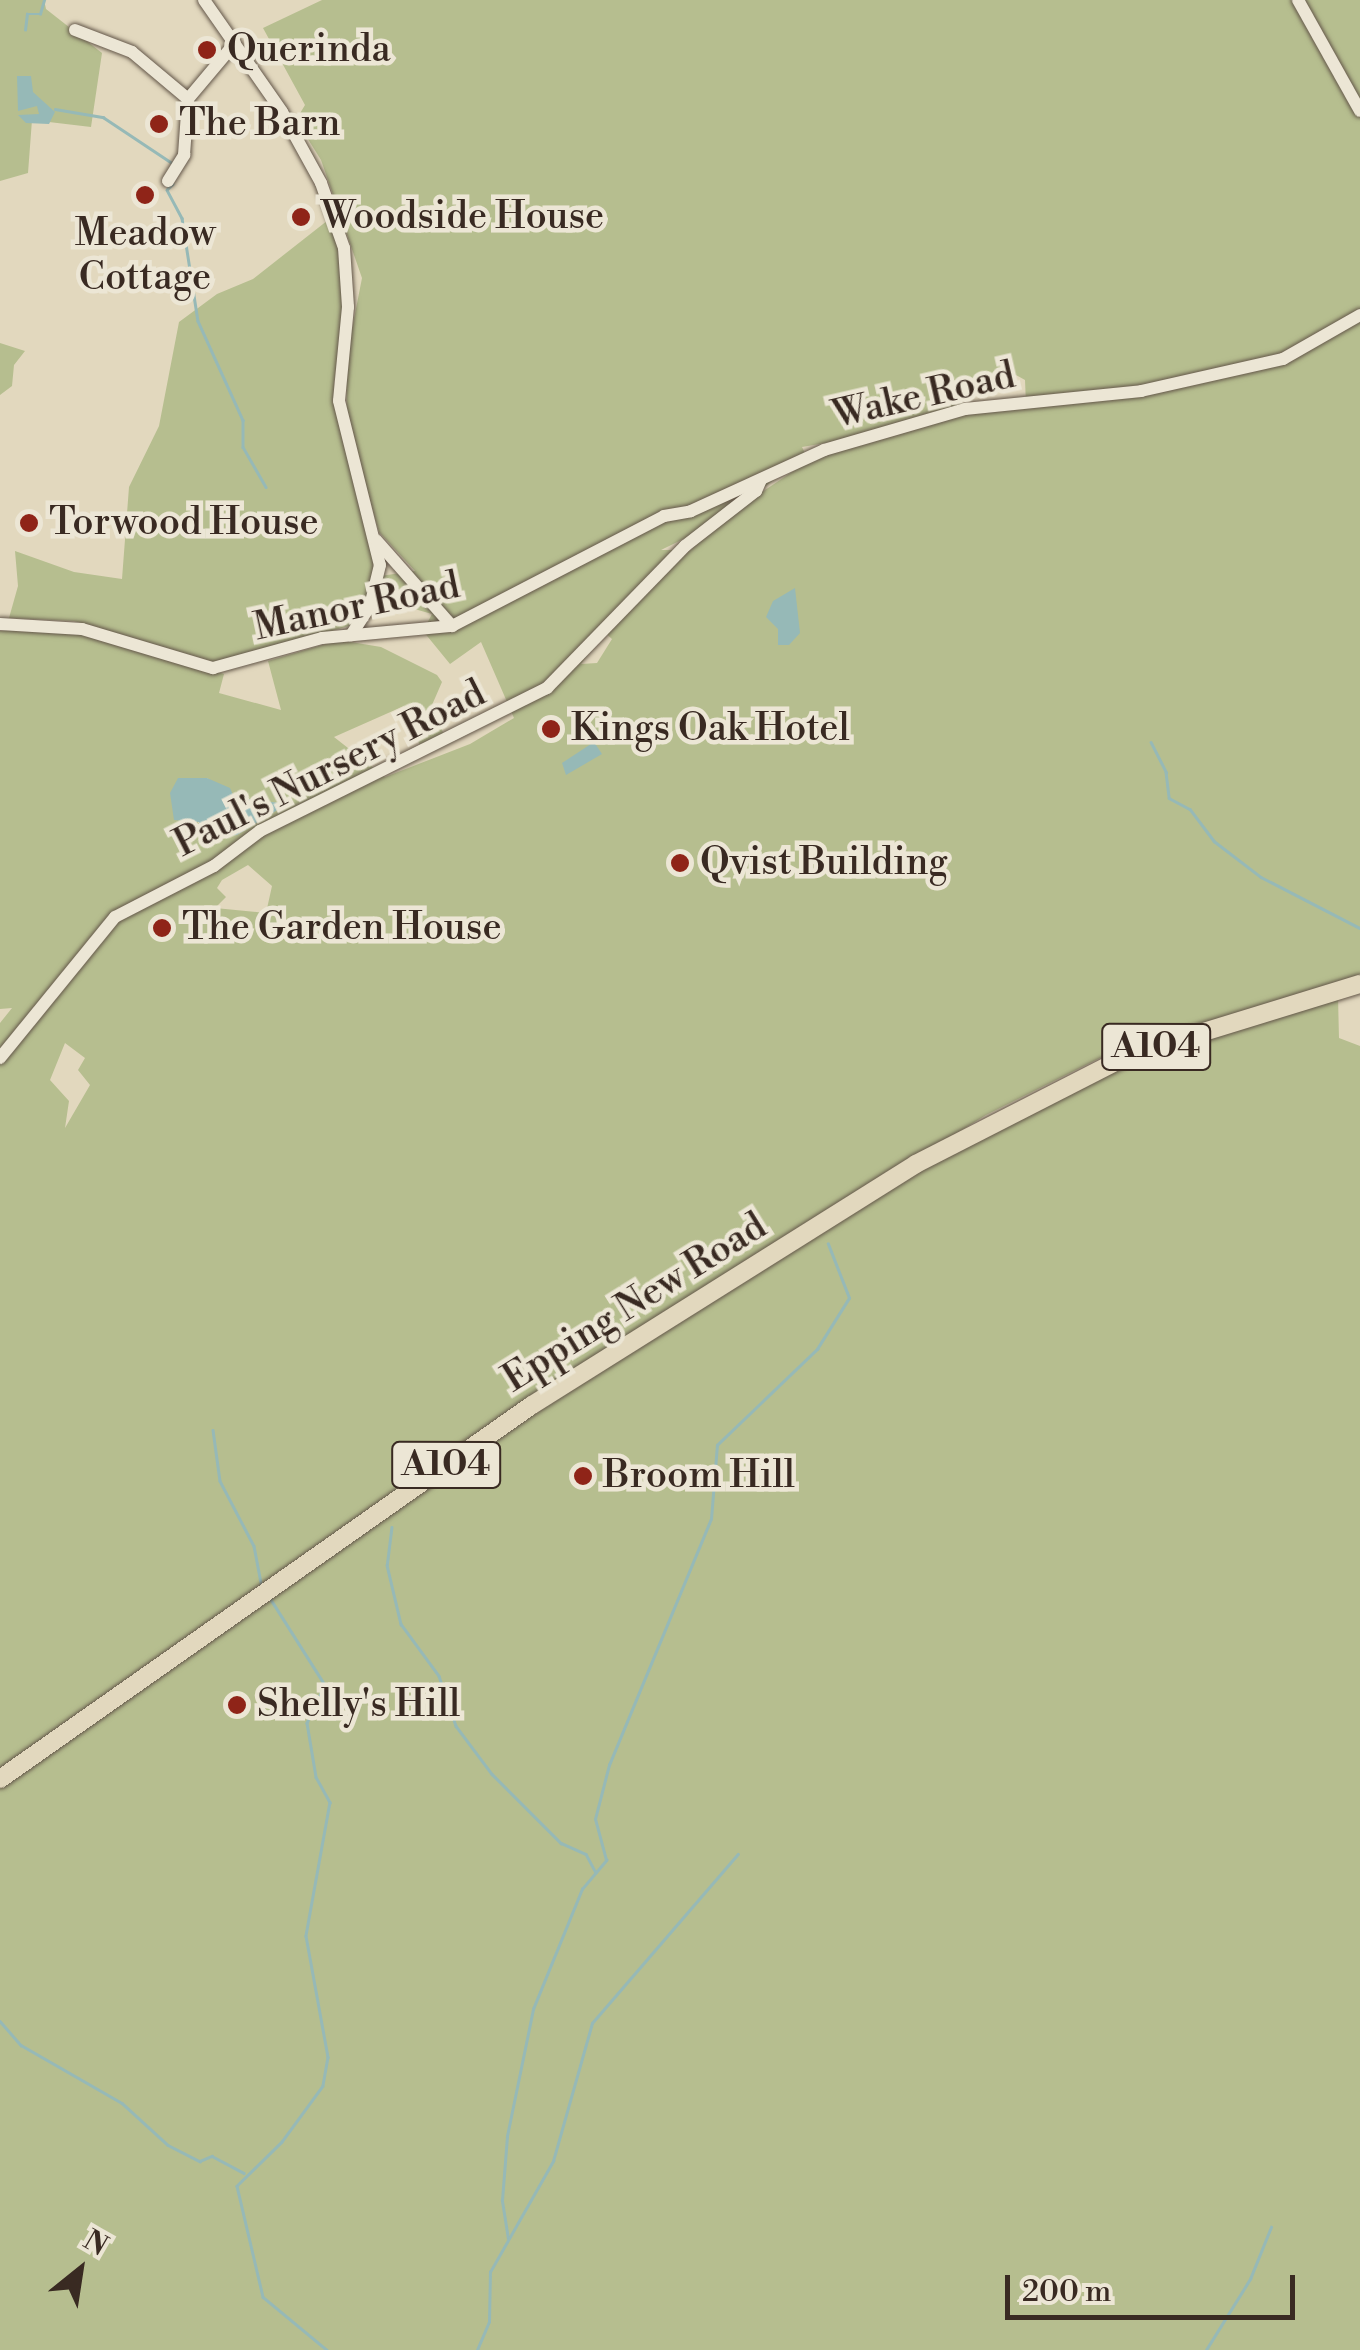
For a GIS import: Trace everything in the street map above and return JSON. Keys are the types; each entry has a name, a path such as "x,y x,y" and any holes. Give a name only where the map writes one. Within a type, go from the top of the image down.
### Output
{"main road":[{"name":"Epping New Road","path":"0,1780 532,1405 916,1164 1129,1055 1360,984"}],"street":[{"path":"204,0 282,112 337,219 349,284 339,401 376,540 375,592 351,635"},
{"path":"1298,0 1360,111"},
{"path":"74,30 132,52 188,99"},
{"path":"168,182 178,165 188,99 236,44"},
{"name":"Wake Road","path":"611,623 761,480 824,450 965,410 1141,391 1283,358 1360,315"},
{"name":"Manor Road","path":"0,624 82,629 213,668 351,635 452,626 664,516 761,480"},
{"path":"376,540 452,626"},
{"name":"Paul's Nursery Road","path":"0,1058 115,917 214,866 260,831 521,704 547,688 611,623"}],"green space":[{"path":"0,0 44,0 46,9 102,53 91,127 32,120 28,173 0,181"},
{"path":"322,0 1360,0 1360,976 1104,1056 986,1115 495,1420 0,1773 0,1023 12,1008 0,1009 0,631 59,625 224,674 219,693 281,710 268,661 339,640 381,647 437,675 442,682 432,705 444,735 421,748 404,706 334,737 385,777 470,744 514,718 481,642 450,664 423,631 432,614 390,602 377,611 380,576 415,571 379,532 347,421 346,360 362,278 321,160 296,120 305,105 263,28","holes":["1003,368 1025,380 1026,405 979,412 955,399 954,387 968,385 986,397 1002,386","931,425 810,460 732,512 806,455 802,447","720,521 691,550 661,550","604,632 612,639 597,663 581,664","207,778 234,797 286,804 237,835 205,837 178,779","248,865 272,886 266,913 215,908 226,897 217,888 222,880","65,1043 85,1058 78,1070 90,1085 65,1128 69,1101 50,1080"]},
{"path":"332,217 347,286 334,383 338,416 375,552 372,594 349,626 217,663 74,621 9,618 18,586 15,551 74,572 122,579 129,487 159,426 179,322 217,294 253,279"},
{"path":"0,343 25,351 14,365 12,386 0,395"},
{"path":"1338,997 1339,1038 1360,1046 1360,2350 0,2350 0,1787 612,1360 986,1131 1135,1062"}],"water":[{"path":"17,76 31,76 33,92 55,112 49,124 26,123 18,115 39,114 37,106 18,111"},
{"path":"795,588 800,633 789,645 778,645 778,629 766,617 773,601"},
{"path":"594,742 602,754 566,775 562,763"},
{"path":"178,778 207,778 230,788 234,797 287,804 237,835 205,838 199,822 174,820 170,793"}],"waterway":[{"path":"25,30 27,14 40,14 44,0"},
{"path":"55,109 103,117 172,163"},
{"path":"173,184 167,190 182,218 198,321 243,420 243,447 266,487"},
{"path":"1151,742 1166,772 1169,798 1190,809 1214,841 1261,877 1360,928"},
{"path":"508,2239 502,2200 507,2136 533,2009 582,1889 606,1860 595,1819 609,1765 711,1519 717,1445 817,1349 849,1298 828,1244"},
{"path":"213,1430 220,1481 254,1546 262,1588"},
{"path":"392,1527 387,1565 401,1624 439,1676 456,1726 492,1774 561,1843 586,1854 596,1873"},
{"path":"270,1598 325,1685 307,1723 316,1777 330,1802 306,1936 328,2057 323,2086 282,2142 237,2186 263,2297 327,2350"},
{"path":"477,2350 489,2322 490,2272 553,2161 592,2023 738,1854"},
{"path":"0,2021 21,2045 122,2103 168,2145 200,2161 212,2156 244,2173"},
{"path":"1206,2350 1250,2279 1271,2227"}],"place":[{"name":"Querinda","path":"207,50"},
{"name":"The Barn","path":"159,124"},
{"name":"Meadow Cottage","path":"145,195"},
{"name":"Woodside House","path":"301,217"},
{"name":"Torwood House","path":"29,523"},
{"name":"Kings Oak Hotel","path":"551,729"},
{"name":"Qvist Building","path":"680,863"},
{"name":"The Garden House","path":"162,928"},
{"name":"Broom Hill","path":"583,1476"},
{"name":"Shelly's Hill","path":"237,1705"}]}
